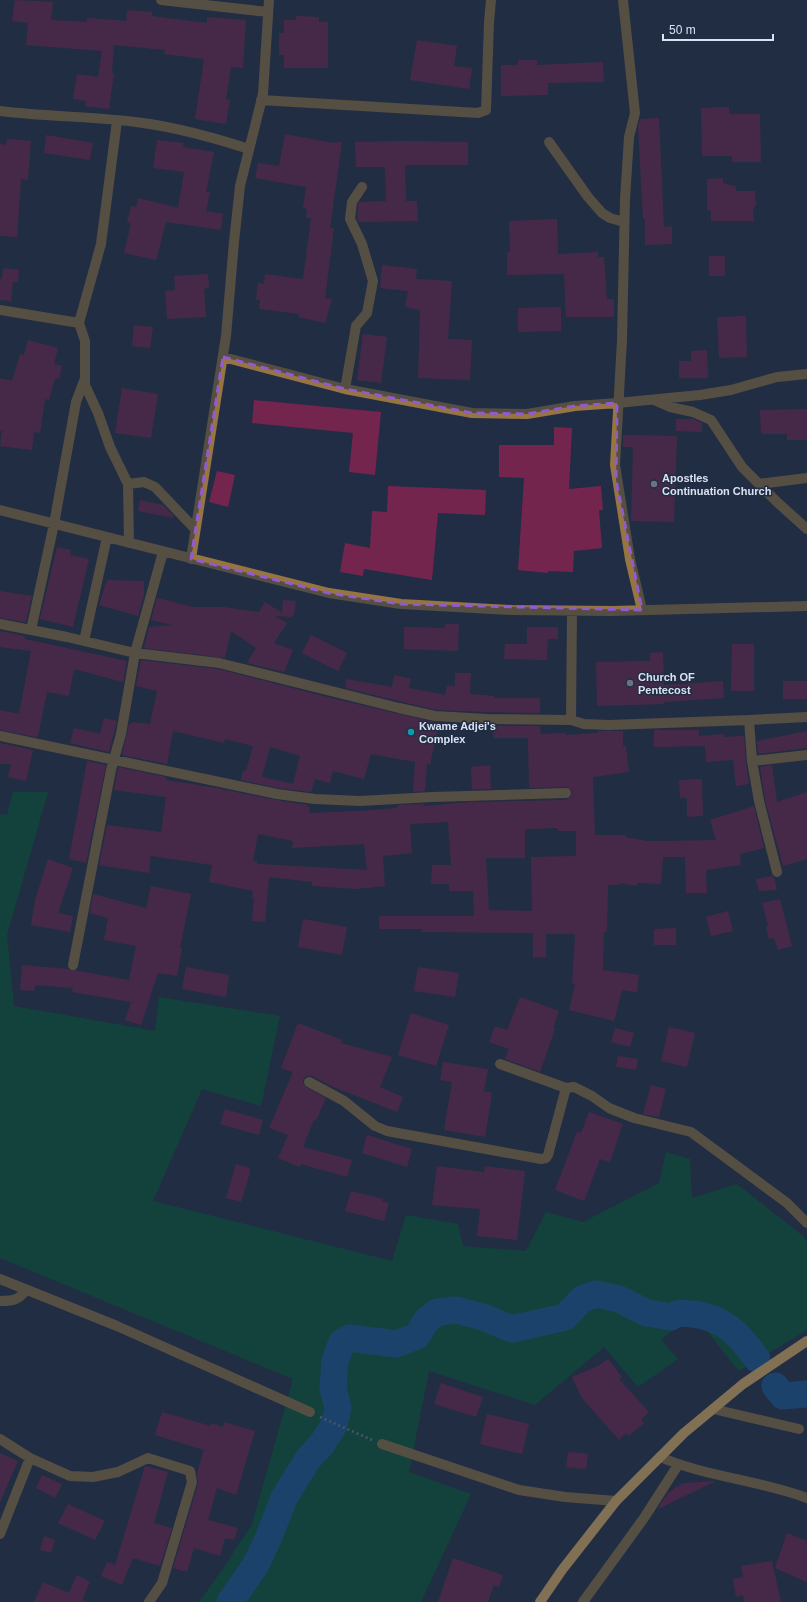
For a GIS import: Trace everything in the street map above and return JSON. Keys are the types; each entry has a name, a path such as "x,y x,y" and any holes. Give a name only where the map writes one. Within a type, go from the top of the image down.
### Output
{"main road":[{"path":"540,1602 562,1570 616,1501 684,1433 758,1373 807,1342"}],"street":[{"path":"161,0 268,12"},
{"path":"191,559 226,336 240,186 261,100 269,0"},
{"path":"261,100 478,113 486,110 488,22 491,0"},
{"path":"623,0 635,113 629,137 624,222 622,340 617,404 615,465 616,480 630,559 642,610"},
{"path":"0,111 142,123 176,129 249,149"},
{"path":"31,630 54,524 76,402 84,381 85,341 79,323 101,244 117,121"},
{"path":"549,142 588,197 602,213 610,218 624,222"},
{"path":"345,389 356,326 367,313 373,281 362,244 350,220 352,202 362,188"},
{"path":"0,310 79,323"},
{"path":"223,357 345,389 472,414 527,414 575,406 617,404 731,390 777,377 807,374"},
{"path":"84,381 98,412 110,447 128,484 129,543"},
{"path":"653,399 670,407 693,412 711,420 742,467 807,529"},
{"path":"760,484 807,478"},
{"path":"128,484 144,482 156,487 195,529"},
{"path":"0,510 329,593 402,604 512,610 572,611 807,606"},
{"path":"84,641 107,537"},
{"path":"73,966 111,770 122,734 135,653 163,552"},
{"path":"571,720 572,611"},
{"path":"0,624 135,653 219,663 435,716 487,719 571,720 584,724 609,725 807,717"},
{"path":"750,720 752,761 759,801 777,872"},
{"path":"0,736 278,794 315,799 360,801 432,797 566,793"},
{"path":"752,761 807,755"},
{"path":"500,1064 566,1088 574,1087 592,1096 609,1108 634,1118 691,1132 787,1202 807,1223"},
{"path":"309,1082 344,1101 375,1126 387,1131 541,1158 546,1158 548,1155 566,1088"},
{"path":"0,1279 117,1326 310,1412"},
{"path":"0,1301 14,1301 21,1297 26,1290"},
{"path":"713,1409 799,1429"},
{"path":"0,1439 30,1458 70,1476 93,1477 118,1472 148,1458 190,1471 192,1482 162,1583 149,1602"},
{"path":"382,1444 519,1490 565,1497 616,1501"},
{"path":"660,1457 678,1465 768,1486 807,1498"},
{"path":"0,1534 30,1458"},
{"path":"582,1602 644,1518 678,1465"}],"path":[{"path":"322,1418 382,1444"}],"highlighted area":[{"path":"223,357 345,389 472,413 527,414 575,406 617,403 616,480 642,610 401,604 329,593 191,559"}],"green space":[{"path":"13,792 48,792 7,935 14,1006 155,1031 159,997 280,1016 261,1106 202,1089 153,1201 392,1261 406,1215 458,1224 463,1246 526,1251 546,1212 583,1222 659,1183 666,1152 690,1159 692,1198 737,1184 803,1236 807,1242 807,1330 739,1371 702,1325 679,1325 661,1340 678,1359 638,1387 604,1347 535,1405 429,1371 409,1472 471,1494 421,1602 199,1602 252,1524 293,1379 0,1258 0,814 7,815"}],"building":[{"path":"15,0 53,2 51,20 87,22 87,18 126,21 127,10 152,12 152,16 207,23 207,17 246,20 243,68 231,67 226,99 230,100 226,124 195,119 204,59 164,54 165,50 114,45 112,73 114,73 109,109 85,106 86,101 73,99 77,74 98,77 102,51 26,45 28,23 12,21"},
{"path":"296,16 319,17 319,22 328,22 328,68 284,68 284,55 279,55 279,33 284,33 284,20 296,20"},
{"path":"417,40 457,46 454,66 472,68 469,89 410,80"},
{"path":"518,60 537,60 537,65 603,62 604,82 548,83 548,95 501,96 501,65 518,65"},
{"path":"729,107 729,114 760,114 761,162 732,162 732,156 702,156 701,108"},
{"path":"659,118 664,227 672,226 672,244 645,245 645,219 643,219 638,126 640,119"},
{"path":"285,134 333,143 342,142 330,228 334,228 325,298 332,299 325,323 299,317 299,314 259,309 260,300 256,300 258,283 264,284 265,274 303,279 311,218 306,218 307,209 303,208 306,187 255,178 258,163 279,166"},
{"path":"46,135 93,143 90,160 44,153"},
{"path":"7,139 31,141 28,180 21,179 17,237 0,236 0,144 6,145"},
{"path":"157,140 184,143 183,147 214,152 206,192 210,192 206,211 223,214 221,230 166,222 156,260 124,253 131,223 127,222 131,206 136,207 138,198 178,208 184,172 153,168"},
{"path":"355,142 468,142 468,165 405,165 406,201 417,201 418,221 359,222 357,218 358,204 360,202 386,201 385,167 356,167"},
{"path":"723,178 723,183 735,186 737,191 755,191 756,205 753,209 754,221 711,221 711,211 707,210 707,179"},
{"path":"557,219 558,254 598,252 598,257 604,257 607,299 614,299 614,317 566,317 564,274 507,275 507,252 510,252 509,221"},
{"path":"709,256 725,256 725,276 709,276"},
{"path":"382,265 417,269 416,279 452,281 448,339 472,340 470,380 418,378 420,310 405,307 408,291 380,288"},
{"path":"3,268 19,270 18,282 13,282 11,301 0,300 0,279 2,279"},
{"path":"208,274 209,288 204,289 206,317 167,319 165,291 175,290 174,276"},
{"path":"561,307 561,331 518,332 518,308"},
{"path":"746,316 747,357 719,358 717,317"},
{"path":"134,325 153,327 150,348 132,346"},
{"path":"363,334 387,337 381,383 357,380"},
{"path":"28,340 58,348 54,364 62,366 59,379 55,378 49,400 45,399 40,433 34,432 32,450 0,446 2,431 0,431 0,378 12,381 20,354 24,355"},
{"path":"707,350 708,378 679,378 679,361 691,361 691,351"},
{"path":"122,388 158,394 151,438 115,433"},
{"path":"254,400 381,412 375,475 349,472 353,433 252,423"},
{"path":"807,409 807,440 787,440 787,434 761,434 760,410"},
{"path":"676,419 693,419 702,423 702,432 676,431"},
{"path":"554,427 572,428 569,489 601,486 603,510 599,510 602,548 574,551 573,572 548,571 548,573 518,570 524,478 499,477 499,445 554,445"},
{"name":"Apostles Continuation Church","path":"623,435 677,436 674,522 631,521 633,447 623,447"},
{"path":"217,471 235,475 228,507 209,502"},
{"path":"388,486 486,490 485,515 438,513 432,580 364,569 363,576 340,572 345,543 370,548 372,511 387,512"},
{"path":"140,500 163,505 174,516 173,518 138,511"},
{"path":"57,547 71,550 70,555 89,559 73,627 40,619"},
{"path":"107,580 144,581 144,595 138,616 99,605"},
{"path":"0,591 32,596 26,622 0,618"},
{"path":"157,598 193,607 223,607 259,612 265,602 282,613 283,600 296,601 294,615 291,617 274,616 287,623 274,643 293,650 284,672 247,663 256,648 231,631 225,658 144,648 149,627 172,625 151,620"},
{"path":"445,624 459,624 458,651 404,649 404,627 445,628"},
{"path":"527,627 558,627 558,639 548,639 547,660 504,659 505,644 527,644"},
{"path":"0,631 25,636 25,639 127,661 123,682 74,669 69,696 47,692 38,736 36,737 0,730 0,710 19,714 31,651 0,647"},
{"path":"311,635 347,653 338,671 302,653"},
{"path":"732,644 754,644 754,691 731,691"},
{"name":"Church OF Pentecost","path":"663,652 664,685 723,681 724,698 664,702 664,704 597,706 596,662 650,661 650,653"},
{"path":"141,660 218,669 339,700 439,723 430,765 427,764 425,791 413,792 415,762 371,754 364,779 333,771 330,783 315,779 311,792 278,788 241,780 243,771 246,771 253,746 225,739 224,743 173,731 167,764 122,755 129,724 132,722 150,724 157,691 136,686","holes":["270,747 300,756 293,784 262,777"]},
{"path":"455,673 471,673 470,694 494,696 494,698 540,698 540,713 436,710 345,688 346,679 392,687 394,675 411,679 409,688 445,695 447,686 455,686"},
{"path":"783,681 807,681 807,699 783,699"},
{"path":"104,718 117,721 109,752 70,743 74,728 100,734"},
{"path":"494,726 540,726 541,734 566,733 566,735 597,733 597,731 623,731 623,746 626,746 629,772 593,777 595,835 626,835 625,837 647,841 716,840 710,820 754,806 764,848 740,854 741,865 706,870 707,893 686,893 685,857 663,857 661,884 638,883 637,886 620,883 620,885 608,885 607,932 604,932 603,970 639,975 637,992 622,990 614,1021 569,1010 575,984 572,984 575,934 546,934 546,957 533,958 533,933 422,932 421,929 379,929 379,916 474,916 473,891 449,891 449,884 431,884 432,865 451,865 448,822 410,824 412,853 383,856 385,886 357,889 312,886 312,882 269,877 265,922 252,921 254,898 252,898 253,891 209,882 212,865 151,856 149,873 99,865 107,825 161,832 166,797 114,790 118,767 166,777 166,780 308,805 307,807 310,807 309,813 397,808 397,805 424,804 423,806 470,802 566,800 571,796 572,790 566,787 529,788 528,738 493,738","holes":["558,828 558,831 576,831 576,856 531,857 532,911 489,910 486,858 525,858 525,829","258,834 293,841 292,848 364,844 367,870 257,864 257,861 253,861"]},
{"path":"654,730 699,730 699,736 724,734 724,737 744,736 749,784 736,786 733,760 706,762 705,746 654,747"},
{"path":"807,731 807,748 758,754 757,741"},
{"path":"0,743 33,750 26,781 8,777 11,764 0,764"},
{"path":"87,761 106,765 86,863 69,859"},
{"path":"490,765 491,789 472,789 471,767"},
{"path":"772,765 777,802 807,792 807,859 783,866 765,800 760,767"},
{"path":"702,779 703,816 687,817 687,798 680,798 679,780"},
{"path":"48,859 73,868 58,913 73,916 70,932 31,925 35,900"},
{"path":"772,876 774,878 777,890 759,891 756,879"},
{"path":"151,886 191,894 180,948 182,948 177,976 158,973 141,1025 125,1020 131,1002 72,992 73,988 35,985 34,991 20,990 22,965 67,969 129,980 136,946 104,940 108,918 90,913 93,894 146,908"},
{"path":"780,899 792,946 778,950 774,938 769,939 766,927 768,926 762,903"},
{"path":"728,911 733,931 711,936 706,917"},
{"path":"303,919 347,927 342,955 298,947"},
{"path":"676,928 676,945 654,945 654,929"},
{"path":"186,967 229,975 226,997 182,989"},
{"path":"418,967 459,973 455,997 414,991"},
{"path":"520,997 559,1011 553,1028 555,1029 540,1072 505,1059 509,1049 489,1042 495,1026 507,1030"},
{"path":"411,1013 449,1025 436,1066 398,1055"},
{"path":"298,1023 342,1040 341,1043 392,1057 380,1087 403,1097 397,1112 331,1086 312,1076 306,1076 303,1079 303,1083 306,1087 326,1098 316,1121 314,1120 303,1147 352,1160 347,1177 301,1164 300,1167 278,1158 288,1135 269,1128 293,1072 281,1068"},
{"path":"669,1027 695,1033 687,1067 661,1061"},
{"path":"615,1028 634,1033 630,1047 611,1042"},
{"path":"618,1056 638,1059 636,1070 616,1067"},
{"path":"443,1062 488,1069 484,1091 492,1093 485,1137 444,1130 452,1082 440,1080"},
{"path":"651,1085 666,1089 659,1117 643,1114"},
{"path":"225,1109 263,1120 259,1135 220,1124"},
{"path":"589,1112 623,1124 610,1162 600,1159 584,1201 555,1190 577,1132 581,1133"},
{"path":"367,1135 412,1149 407,1167 362,1153"},
{"path":"236,1164 250,1168 250,1173 241,1202 226,1198"},
{"path":"437,1166 484,1172 485,1166 525,1171 517,1240 477,1236 480,1209 432,1205"},
{"path":"351,1191 383,1199 382,1201 389,1203 384,1221 345,1211"},
{"path":"608,1359 622,1377 619,1379 649,1412 641,1420 644,1423 629,1436 626,1433 619,1440 582,1398 572,1377 598,1366"},
{"path":"441,1383 483,1397 476,1417 434,1404"},
{"path":"162,1412 211,1426 211,1423 223,1427 224,1422 255,1431 236,1495 217,1488 208,1520 238,1528 234,1540 225,1538 220,1556 194,1548 187,1572 173,1568 198,1484 197,1473 204,1450 155,1435"},
{"path":"487,1414 529,1424 522,1454 480,1444"},
{"path":"568,1452 588,1454 586,1469 566,1467"},
{"path":"0,1453 18,1461 0,1502"},
{"path":"145,1466 168,1472 154,1523 172,1528 160,1566 133,1558 122,1585 101,1576 107,1562 115,1565"},
{"path":"42,1475 62,1484 55,1498 36,1488"},
{"path":"716,1481 658,1509 667,1494 674,1488 684,1483"},
{"path":"68,1504 105,1521 95,1540 58,1523"},
{"path":"787,1533 807,1541 807,1582 775,1568"},
{"path":"44,1536 55,1540 51,1553 40,1550"},
{"path":"453,1558 503,1575 499,1587 494,1585 488,1602 438,1602"},
{"path":"772,1561 781,1602 744,1602 743,1595 736,1597 733,1579 743,1577 741,1566"},
{"path":"77,1575 90,1582 82,1600 88,1602 34,1602 43,1582 69,1593"}],"waterway":[{"path":"230,1602 255,1566 268,1539 284,1498 308,1459 322,1444 334,1425 338,1408 333,1388 335,1361 342,1342 350,1338 396,1344 417,1336 426,1321 437,1312 456,1310 483,1317 512,1329 565,1317 582,1299 596,1294 619,1299 647,1313 671,1317 686,1313 713,1319 729,1328 737,1335 757,1359"},
{"path":"775,1386 783,1396 807,1394"}],"place":[{"name":"Apostles Continuation Church","path":"654,484"},
{"name":"Church OF Pentecost","path":"630,683"},
{"name":"Kwame Adjei's Complex","path":"411,732"}]}
